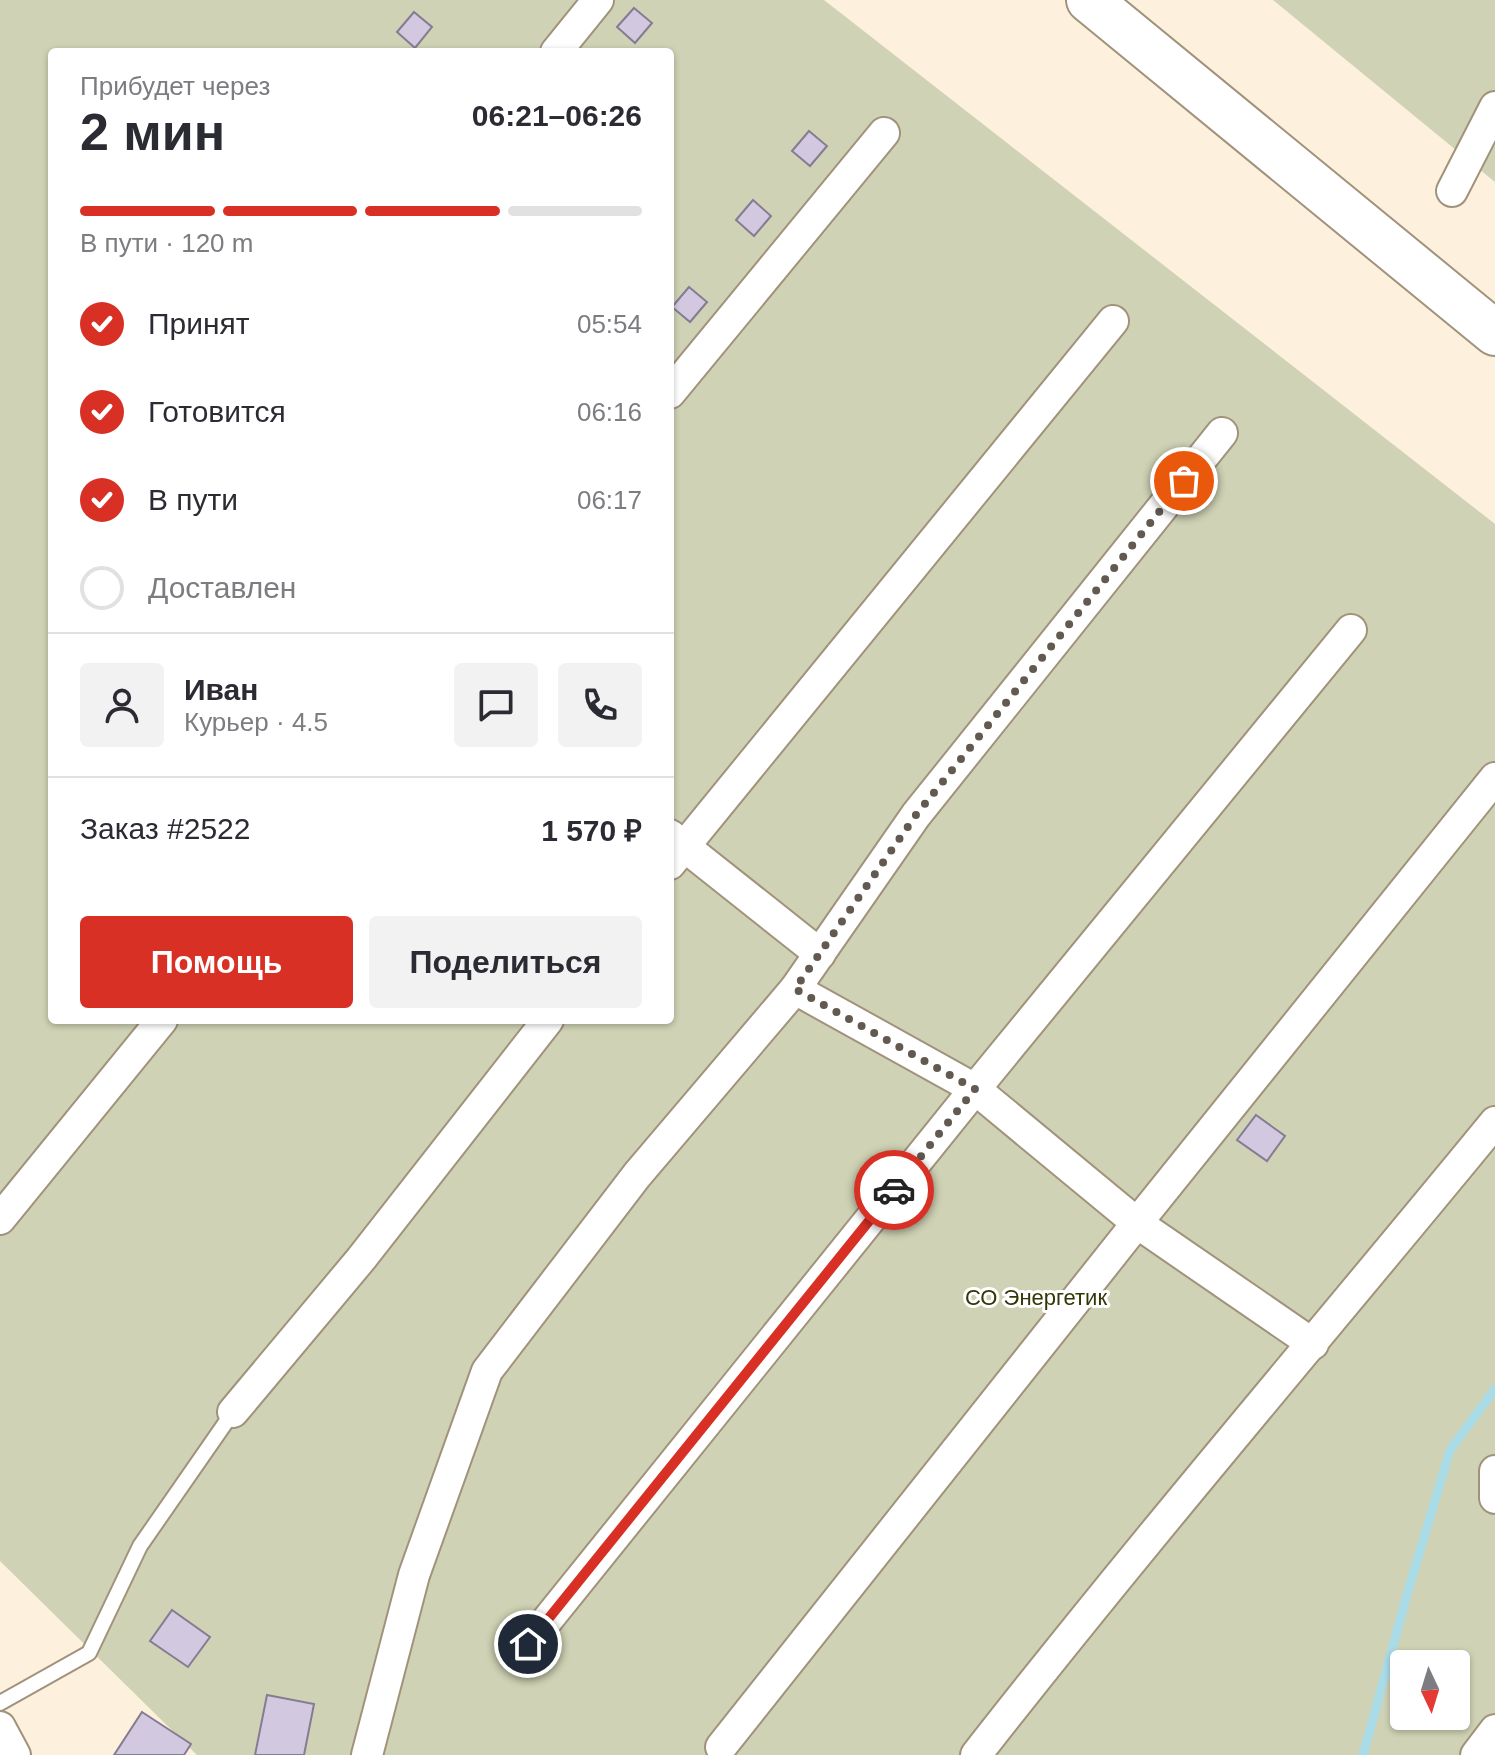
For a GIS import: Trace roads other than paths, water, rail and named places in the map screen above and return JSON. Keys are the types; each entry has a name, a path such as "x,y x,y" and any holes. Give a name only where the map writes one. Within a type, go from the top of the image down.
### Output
{"main road":[{"path":"1089,0 1495,333"}],"street":[{"path":"559,48 598,0"},
{"path":"1452,191 1495,107"},
{"path":"674,388 884,133"},
{"path":"820,954 675,848 1113,321"},
{"path":"367,1755 414,1575 487,1371 637,1175 795,989 916,815 1222,433"},
{"path":"528,1644 975,1089 1351,630"},
{"path":"721,1747 1495,778"},
{"path":"795,989 975,1089 1137,1223 1313,1344"},
{"path":"0,1219 159,1024"},
{"path":"233,1412 361,1259 545,1024"},
{"path":"976,1755 1082,1619 1495,1122"},
{"path":"1495,1471 1495,1498"},
{"path":"0,1727 15,1755"},
{"path":"1476,1755 1495,1730"}],"lane":[{"path":"0,1703 89,1653 140,1546 233,1412"}],"waterway":[{"path":"1363,1755 1450,1450 1495,1389"}],"park label":[{"name":"СО Энергетик","path":"1036,1297"}]}
